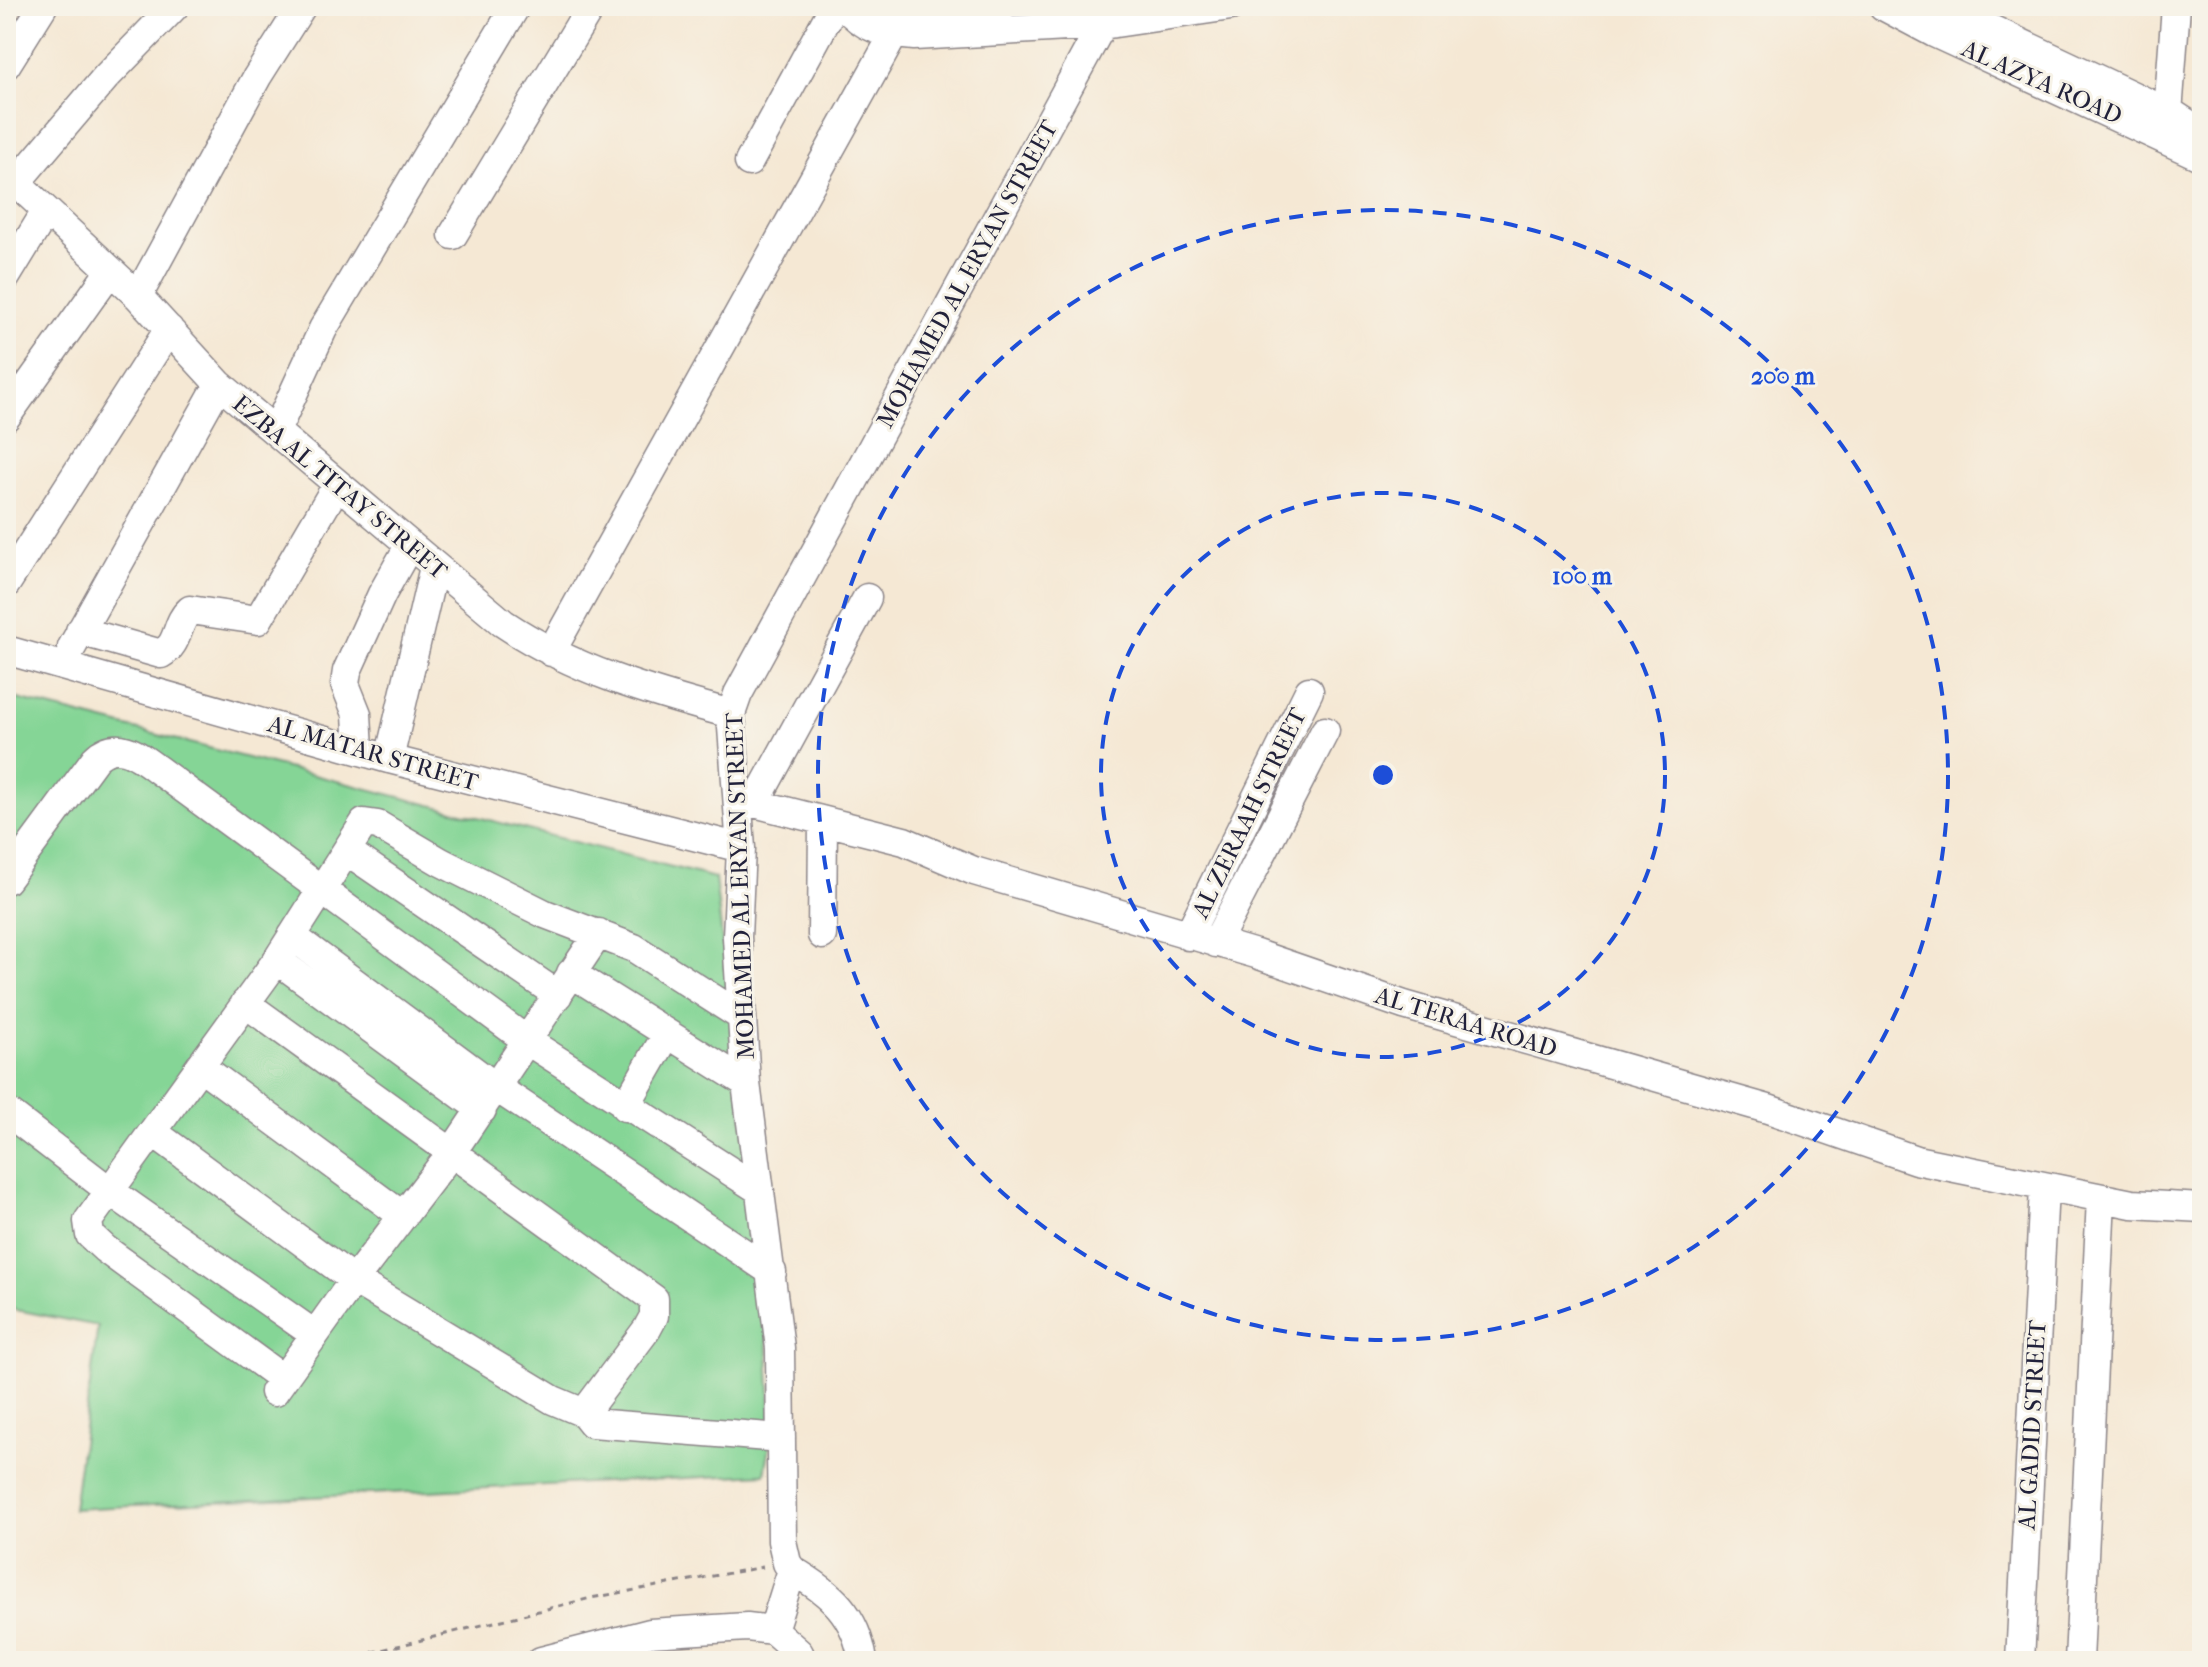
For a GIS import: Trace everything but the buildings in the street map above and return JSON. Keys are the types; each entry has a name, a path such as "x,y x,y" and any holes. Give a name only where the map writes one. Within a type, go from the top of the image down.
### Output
{"street":[{"path":"6,65 43,6"},
{"path":"11,179 175,6"},
{"path":"138,296 257,77 302,6"},
{"path":"276,431 323,329 516,6"},
{"path":"453,235 591,6"},
{"path":"749,162 834,6"},
{"path":"845,6 870,27 894,34 1102,25 1231,6"},
{"path":"889,6 938,12 1002,6"},
{"name":"AL AZYA ROAD","path":"1883,6 1934,33 2202,133"},
{"name":"AL AZYA ROAD","path":"1942,6 2170,122 2202,157"},
{"path":"2170,122 2176,6"},
{"name":"MOHAMED AL ERYAN STREET","path":"790,1571 779,1520 780,1348 746,1083 737,937 746,801 731,714 753,666 1102,25"},
{"path":"551,652 894,34"},
{"name":"EZBA AL TITAY STREET","path":"11,179 138,296 219,384 503,623 551,652 622,684 731,714"},
{"path":"6,277 45,213"},
{"path":"6,416 110,271"},
{"path":"6,584 169,329"},
{"path":"61,665 219,384"},
{"path":"80,631 161,654 171,648 180,622 190,610 258,620 337,485"},
{"path":"359,749 357,714 345,684 347,671 409,546"},
{"path":"389,759 434,567"},
{"path":"746,801 867,598"},
{"name":"AL MATAR STREET","path":"6,650 389,759 741,848"},
{"name":"AL ZERAAH STREET","path":"1188,936 1309,691"},
{"path":"1216,943 1325,731"},
{"path":"10,867 95,759 110,748 121,748 157,769 529,1042 625,1107 758,1189"},
{"name":"AL TERAA ROAD","path":"746,801 904,841 974,871 1216,943 1404,1005 1768,1109 1916,1160 2132,1204 2202,1208"},
{"path":"599,933 490,1099 314,1334 279,1386 90,1235 88,1221 284,948 359,828 369,821 498,892 567,924 599,933 634,948 742,1017"},
{"path":"822,935 823,822"},
{"path":"347,851 564,984 667,1034 746,1083"},
{"path":"284,948 490,1099 772,1272"},
{"path":"245,1003 654,1299 654,1316 647,1329 584,1413"},
{"path":"625,1107 667,1034"},
{"path":"200,1066 403,1216"},
{"path":"6,1111 110,1191 314,1334"},
{"path":"153,1132 354,1280 553,1400 584,1413 598,1425 781,1438"},
{"name":"AL GADID STREET","path":"2020,1661 2044,1188"},
{"path":"2079,1661 2101,1198"},
{"path":"776,1623 790,1571 841,1605 856,1631 863,1661"},
{"path":"541,1661 650,1633 776,1623"},
{"path":"776,1623 802,1661"}],"path":[{"path":"337,1661 591,1598 790,1571"}],"green space":[{"path":"6,696 715,878 767,1326 772,1433 765,1474 73,1509 98,1326 6,1308"}]}
